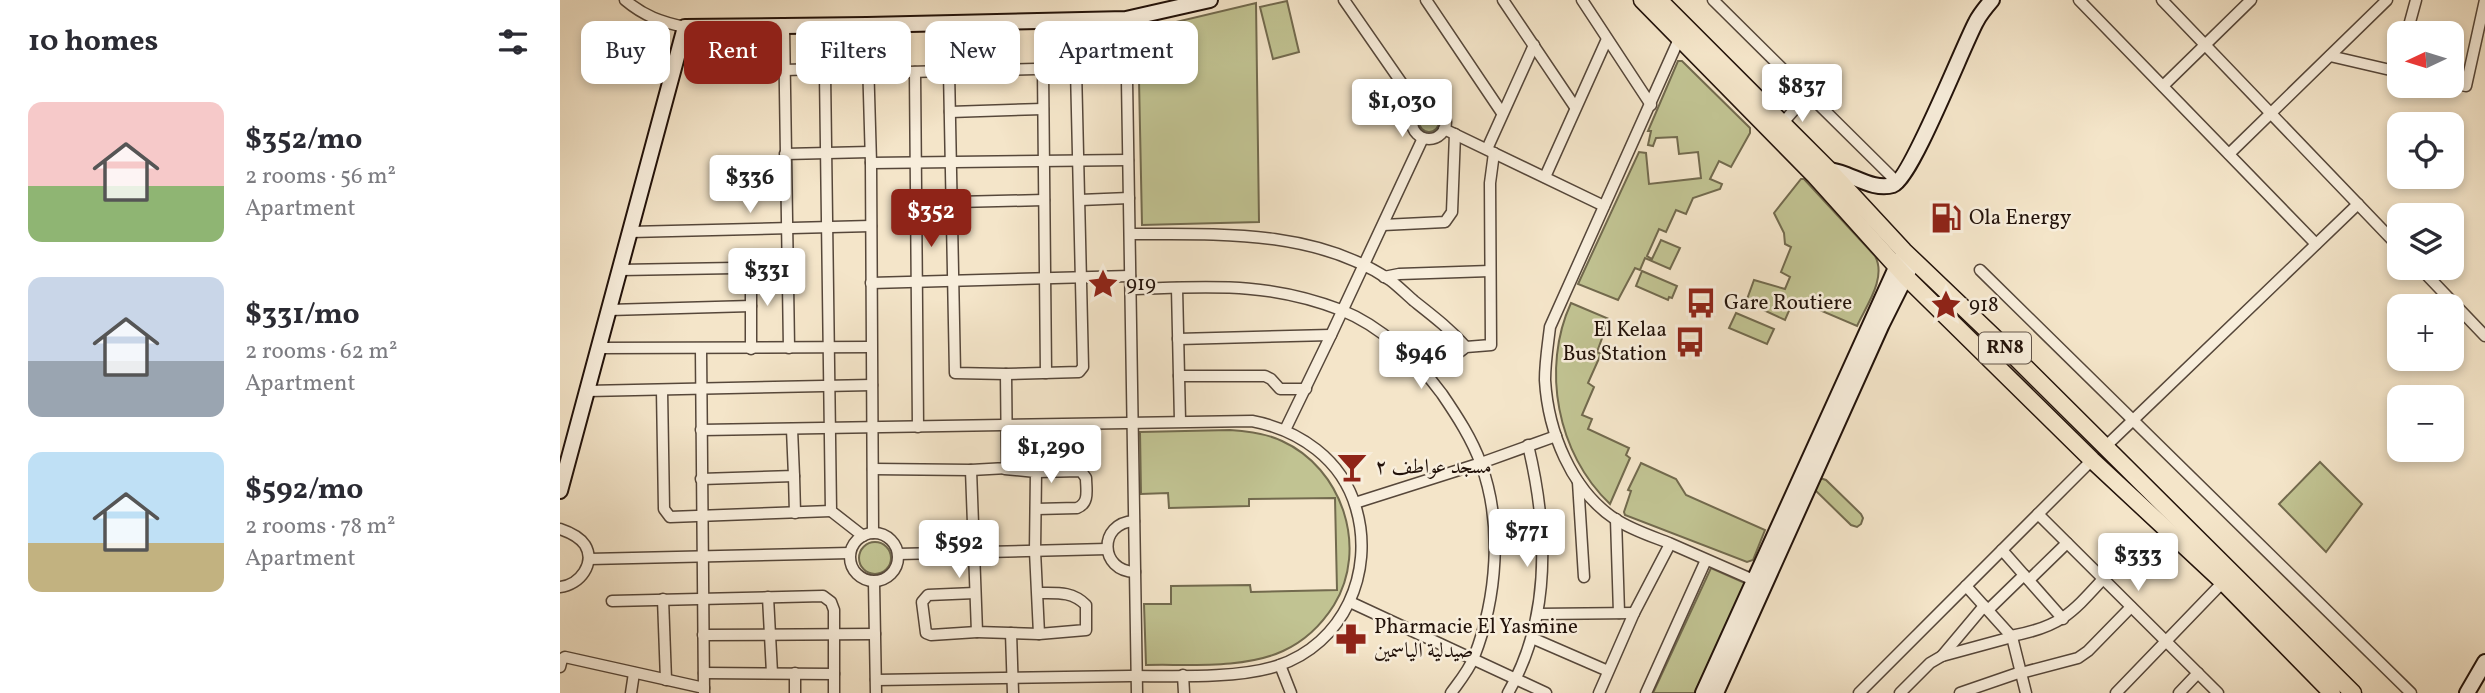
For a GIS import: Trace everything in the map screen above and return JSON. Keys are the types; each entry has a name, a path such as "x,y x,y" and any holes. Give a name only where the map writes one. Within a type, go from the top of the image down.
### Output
{"main road":[{"name":"RN8","path":"1642,0 1679,40 1777,129 2105,447 2332,693"},
{"name":"RN8","path":"1659,0 1777,129"},
{"name":"RN8","path":"1821,172 1901,271 2092,460 2227,577 2353,693"}],"street":[{"path":"625,0 638,11 659,22 684,27"},
{"path":"1020,22 1126,19 1210,0"},
{"path":"1344,0 1419,108"},
{"path":"1426,0 1502,113"},
{"path":"1503,0 1575,107"},
{"path":"1582,0 1651,105"},
{"path":"1713,0 1898,183"},
{"path":"1821,172 1879,186 1891,186 1905,176 1977,19 1992,0"},
{"path":"2079,0 2316,244"},
{"path":"2162,0 2387,234"},
{"path":"2163,86 2251,0"},
{"path":"2229,154 2387,0"},
{"path":"2410,21 2416,0"},
{"path":"2464,86 2485,0"},
{"path":"1126,19 1137,693"},
{"path":"789,348 784,26 796,26"},
{"path":"560,491 684,31"},
{"path":"1545,177 1607,38"},
{"path":"1679,40 1550,327 1545,378 1547,400 1556,436 1578,482 1595,502 1616,519 1761,582"},
{"path":"1428,376 1466,347 1491,345 1490,151 1502,113 1534,46"},
{"path":"2330,56 2387,66"},
{"path":"784,70 821,69 825,73 831,511"},
{"path":"911,72 925,72"},
{"path":"915,72 918,426"},
{"path":"868,84 873,469 868,534"},
{"path":"949,84 955,373 1006,374 1079,372 1083,367 1078,84"},
{"path":"1043,84 1046,373"},
{"path":"1777,129 1808,94"},
{"path":"1429,105 1439,109 1445,118 1444,129 1433,138 1423,138 1413,126 1413,116 1419,108 1429,105"},
{"path":"950,112 1043,110"},
{"path":"1444,129 1604,206"},
{"path":"1383,225 1446,222 1450,219 1455,134"},
{"path":"1285,430 1423,138"},
{"path":"785,154 870,152"},
{"path":"871,163 1128,160"},
{"path":"1080,200 1129,198"},
{"path":"915,203 1044,200"},
{"path":"2105,447 2358,204"},
{"path":"630,232 871,226"},
{"path":"1130,234 1268,238 1306,244 1342,256 1384,277 1447,326 1466,347"},
{"path":"1716,693 1761,582 1909,256"},
{"path":"620,270 787,267"},
{"path":"751,268 751,349"},
{"path":"1980,270 2411,693"},
{"path":"1384,277 1399,274 1490,271"},
{"path":"871,283 1130,276"},
{"path":"2432,280 2485,335"},
{"path":"1130,289 1225,286 1266,289 1343,311 1374,328 1407,354 1428,376 1460,420 1481,463 1491,498 1494,542 1492,586 1485,623 1473,660 1451,693"},
{"path":"1177,288 1180,421"},
{"path":"609,310 751,306"},
{"path":"1178,339 1331,335"},
{"path":"598,348 871,347"},
{"path":"560,667 565,657 704,691 701,349"},
{"path":"1005,469 1008,466 1006,374"},
{"path":"1179,376 1265,376 1280,389 1306,389"},
{"path":"587,391 872,385"},
{"path":"662,390 664,509 670,517 831,511 868,534 885,535 894,543 898,564 893,574 884,580 864,580 855,573 850,564 854,543 868,534"},
{"path":"701,430 1252,421 1285,430 1324,455 1337,470 1355,503 1361,524 1363,547 1361,567 1350,602 1328,634 1313,647 1280,665 1242,673 876,680"},
{"path":"792,429 795,513"},
{"path":"1355,503 1556,436"},
{"path":"1508,693 1532,638 1538,614 1542,519 1528,445"},
{"path":"1859,693 2092,460"},
{"path":"873,469 1081,471 1086,478 1086,501 1077,508 1036,509"},
{"path":"971,470 977,632"},
{"path":"1036,472 1035,551 1039,634"},
{"path":"701,479 793,476"},
{"path":"1578,482 1584,577"},
{"path":"2038,514 2217,693"},
{"path":"1616,519 1619,614"},
{"path":"1134,521 1114,529 1107,549 1116,566 1135,572"},
{"path":"560,529 580,539 586,546 589,559 584,573 574,583 560,587"},
{"path":"1942,656 1986,608 2067,543"},
{"path":"1599,693 1634,613 1670,544"},
{"path":"898,554 1107,549"},
{"path":"2002,550 2063,619"},
{"path":"589,559 850,553"},
{"path":"1646,693 1706,559"},
{"path":"2116,693 2227,577"},
{"path":"1900,693 1930,663 1942,656 2042,629 2063,619 2103,579"},
{"path":"874,582 876,693"},
{"path":"1703,693 1761,582"},
{"path":"1966,586 2011,636 2026,693"},
{"path":"975,593 928,595 922,602 926,633 1039,634 1086,630 1086,605 1079,599 1069,593 1038,593"},
{"path":"612,600 823,596 833,605 834,693"},
{"path":"768,597 772,673"},
{"path":"663,599 666,680"},
{"path":"1350,602 1546,693"},
{"path":"1960,693 2021,672 2078,658 2131,607"},
{"path":"1538,614 1634,613"},
{"path":"1011,633 1013,693"},
{"path":"703,635 875,634"},
{"path":"1532,638 1608,671"},
{"path":"2467,693 2485,662"},
{"path":"1280,665 1291,693"},
{"path":"631,693 634,673"},
{"path":"704,673 834,674"},
{"path":"794,693 795,673"},
{"path":"2179,693 2198,673"},
{"path":"1183,675 1184,693"}],"green space":[{"path":"1287,1 1299,52 1273,59 1260,7"},
{"path":"1256,3 1259,222 1142,225 1139,84 1198,84 1198,21 1180,21"},
{"path":"1678,61 1682,61 1750,128 1750,133 1731,167 1719,161 1710,179 1722,184 1720,189 1693,198 1686,214 1676,210 1666,232 1659,229 1647,256 1652,259 1661,240 1680,248 1670,269 1645,258 1640,270 1635,268 1618,300 1578,284 1639,152 1646,153 1649,184 1701,178 1698,152 1679,154 1677,137 1656,138 1653,146 1648,145 1651,131 1648,131"},
{"path":"1429,112 1436,115 1439,122 1436,129 1429,132 1422,129 1419,122 1422,115"},
{"path":"1801,179 1804,179 1875,256 1879,273 1877,283 1857,326 1794,299 1785,320 1746,302 1754,280 1785,289 1790,277 1781,272 1791,247 1785,244 1784,233 1774,213"},
{"path":"1642,271 1677,286 1672,298 1669,297 1668,300 1636,286"},
{"path":"1571,303 1609,319 1597,352 1601,354 1588,383 1594,387 1582,415 1592,419 1588,429 1629,448 1626,455 1630,458 1610,504 1592,484 1577,461 1566,436 1559,409 1557,355 1562,328"},
{"path":"1736,313 1774,329 1767,344 1729,328"},
{"path":"1230,430 1256,433 1282,441 1303,453 1320,470 1334,490 1344,512 1349,535 1349,559 1344,583 1324,619 1306,637 1283,651 1268,657 1234,663 1146,665 1144,604 1171,604 1171,586 1250,585 1251,592 1337,590 1335,498 1249,499 1249,506 1169,508 1168,493 1141,494 1140,432"},
{"path":"2320,462 2362,504 2326,552 2279,504"},
{"path":"1641,463 1676,479 1686,495 1765,530 1753,560 1747,562 1625,515 1631,491 1628,490"},
{"path":"1820,478 1826,480 1861,514 1861,524 1857,527 1851,525 1816,491 1814,487"},
{"path":"875,542 886,547 891,558 886,569 875,574 864,569 859,558 864,547"},
{"path":"1711,568 1745,583 1695,693 1653,693"}],"place":[{"name":"Ola Energy","path":"1946,218"},
{"name":"919","path":"1103,284"},
{"name":"Gare Routiere","path":"1701,303"},
{"name":"918","path":"1946,305"},
{"name":"El Kelaa Bus Station","path":"1690,342"},
{"name":"مسجد عواطف ٢","path":"1352,467"},
{"name":"Pharmacie El Yasmine صيدلية الياسمين","path":"1351,639"}]}
